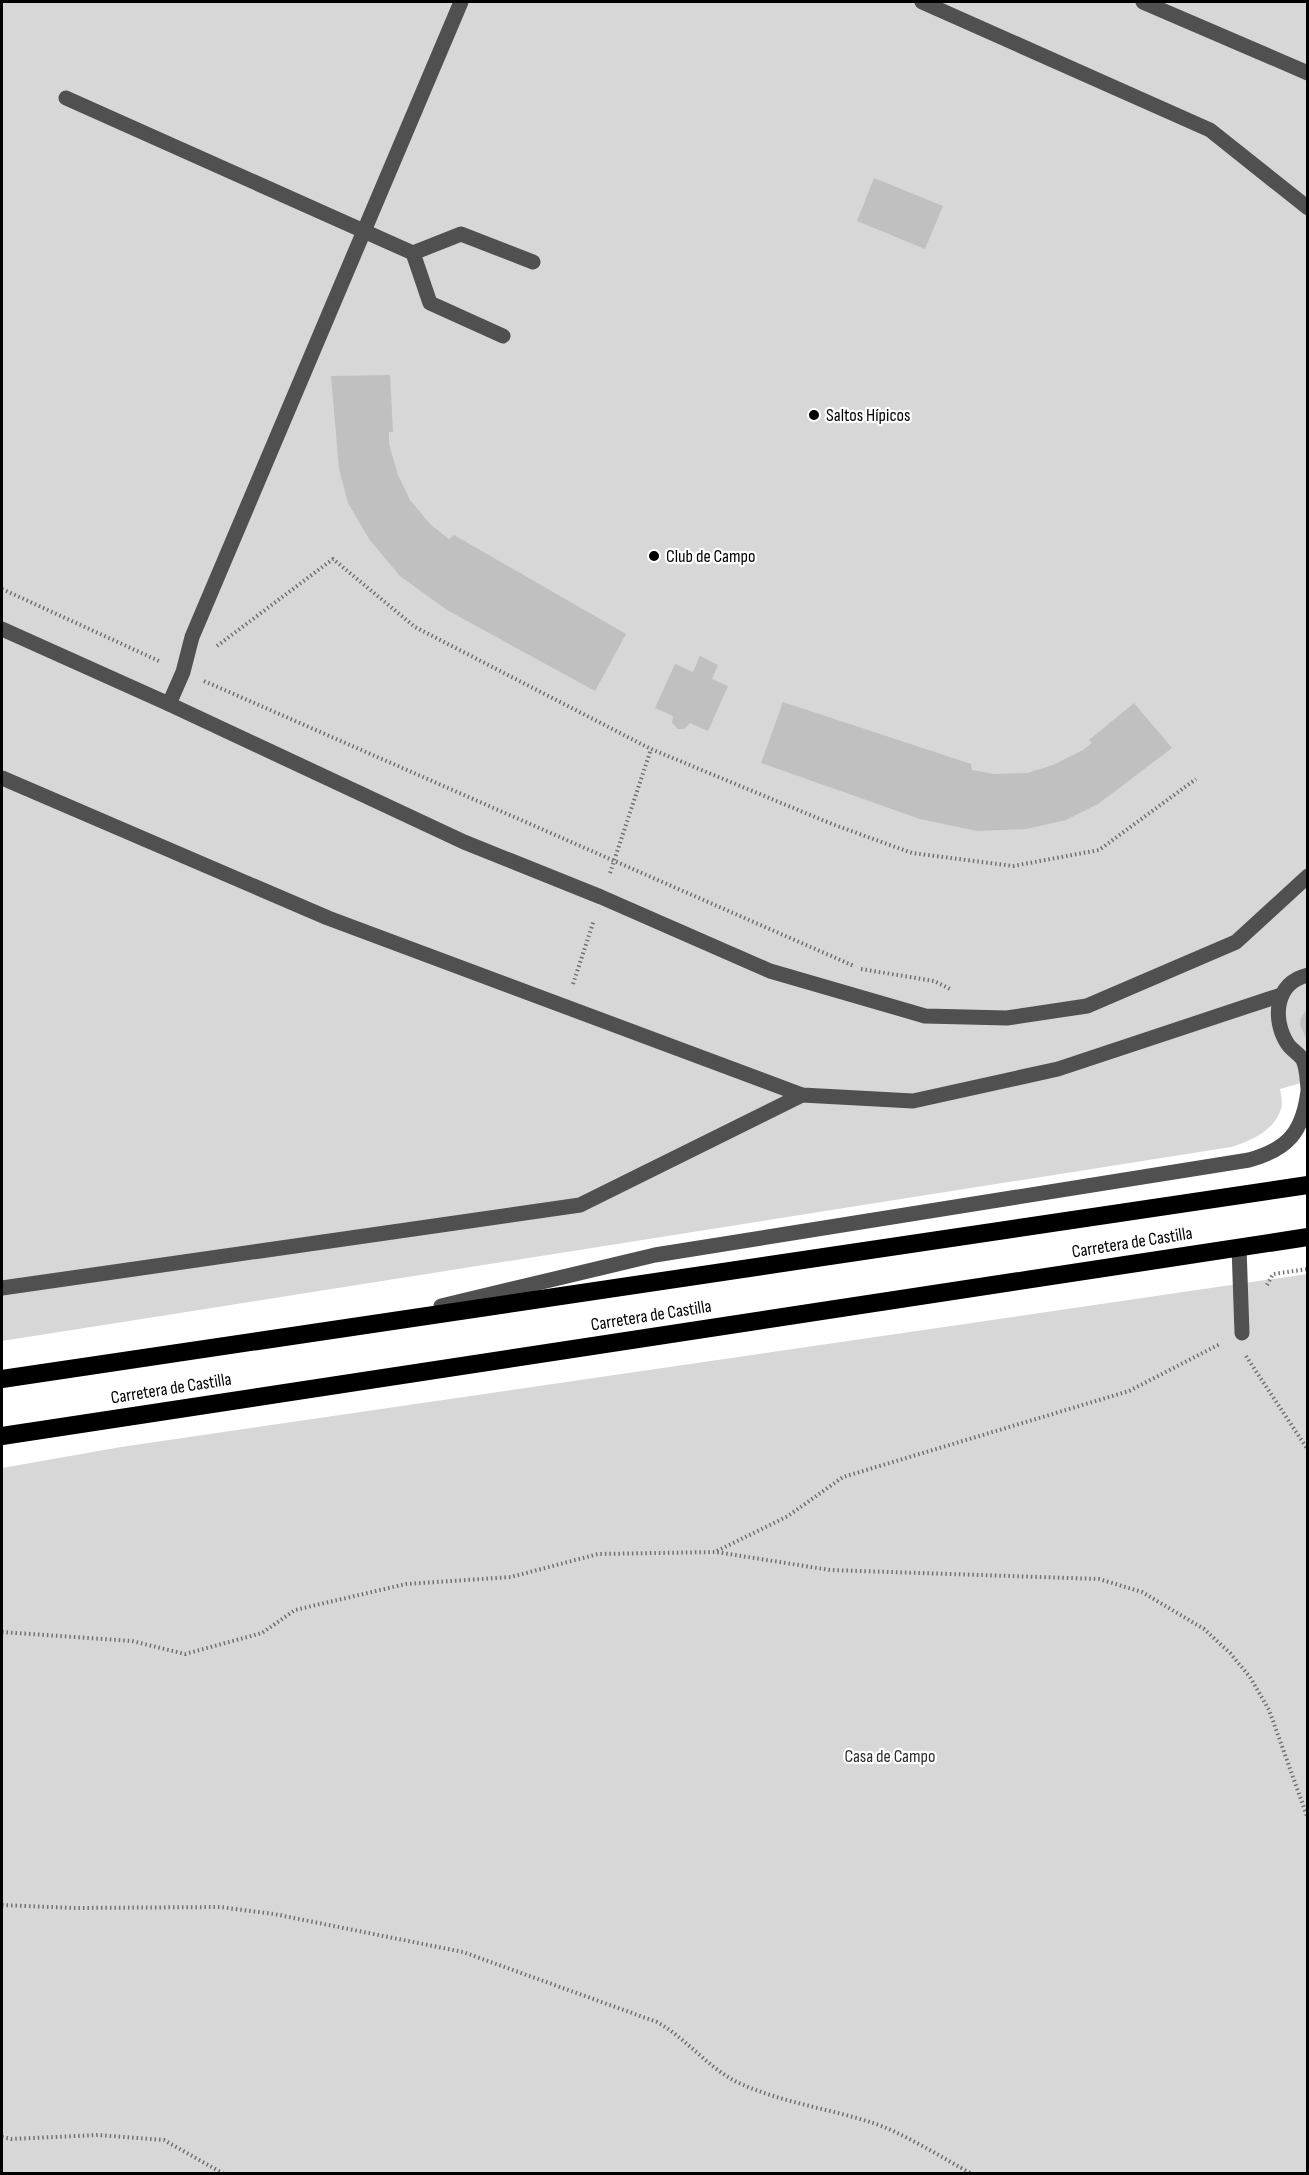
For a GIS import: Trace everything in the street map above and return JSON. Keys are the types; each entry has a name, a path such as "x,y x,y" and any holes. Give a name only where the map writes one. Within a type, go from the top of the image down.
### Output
{"highway":[{"name":"Carretera de Castilla","path":"2,1379 1308,1185"},
{"name":"Carretera de Castilla","path":"2,1436 1308,1237"}],"lane":[{"path":"169,704 183,672 192,637 461,2"},
{"path":"922,2 1210,130 1308,208"},
{"path":"1143,2 1308,73"},
{"path":"66,98 413,253 461,234 533,262"},
{"path":"413,253 430,303 502,336"},
{"path":"2,629 169,704 464,842 601,897 770,971 925,1016 1007,1018 1087,1006 1236,942 1308,876"},
{"path":"2,778 328,918 802,1095 913,1101 1058,1069 1281,995 1298,977 1308,975"},
{"path":"365,1325 654,1255 1249,1160 1267,1155 1283,1145 1294,1134 1305,1113 1308,1089 1303,1060 1288,1046 1277,1021 1281,995"},
{"path":"2,1288 580,1205 802,1095"},
{"path":"1239,1247 1242,1333"}],"path":[{"path":"183,672 333,559 415,627 651,749 832,824 912,854 1013,866 1099,850 1196,779"},
{"path":"2,589 183,672 858,968 934,981 955,992"},
{"path":"716,1552 788,1516 843,1477 1129,1391 1242,1333 1244,1353 1308,1450"},
{"path":"2,1632 132,1641 185,1654 262,1633 295,1610 406,1584 511,1577 598,1554 716,1552 830,1570 1099,1579 1142,1592 1204,1629 1230,1653 1250,1677 1269,1710 1308,1819"},
{"path":"2,1905 74,1908 220,1907 274,1914 463,1952 657,2022 674,2031 718,2071 736,2081 781,2098 873,2122 972,2174"},
{"path":"2,2137 23,2139 98,2135 164,2140 224,2174"}],"green space":[{"name":"Club de Campo","path":"2,2 1307,2 1308,1081 1280,1089 1282,1107 1273,1123 1254,1138 1231,1147 2,1341"},
{"name":"Casa de Campo","path":"1307,1274 1307,2173 2,2174 2,1468 121,1447"}],"building":[{"path":"874,178 943,206 925,249 857,221"},
{"path":"390,375 393,432 389,432 389,444 398,475 410,500 431,525 449,539 454,535 626,634 595,691 447,610 400,576 369,539 348,503 339,469 331,376"},
{"path":"700,656 718,665 712,679 728,686 708,731 690,723 684,729 678,729 672,723 673,716 655,708 675,664 693,672"},
{"path":"783,702 971,764 972,770 994,774 1027,773 1053,765 1083,750 1092,743 1089,740 1134,703 1172,748 1098,804 1066,820 1026,829 977,831 920,819 761,763"},
{"path":"1308,1007 1308,1042 1300,1025 1301,1018"}],"place":[{"name":"Saltos Hípicos","path":"814,415"},
{"name":"Club de Campo","path":"654,556"}]}
